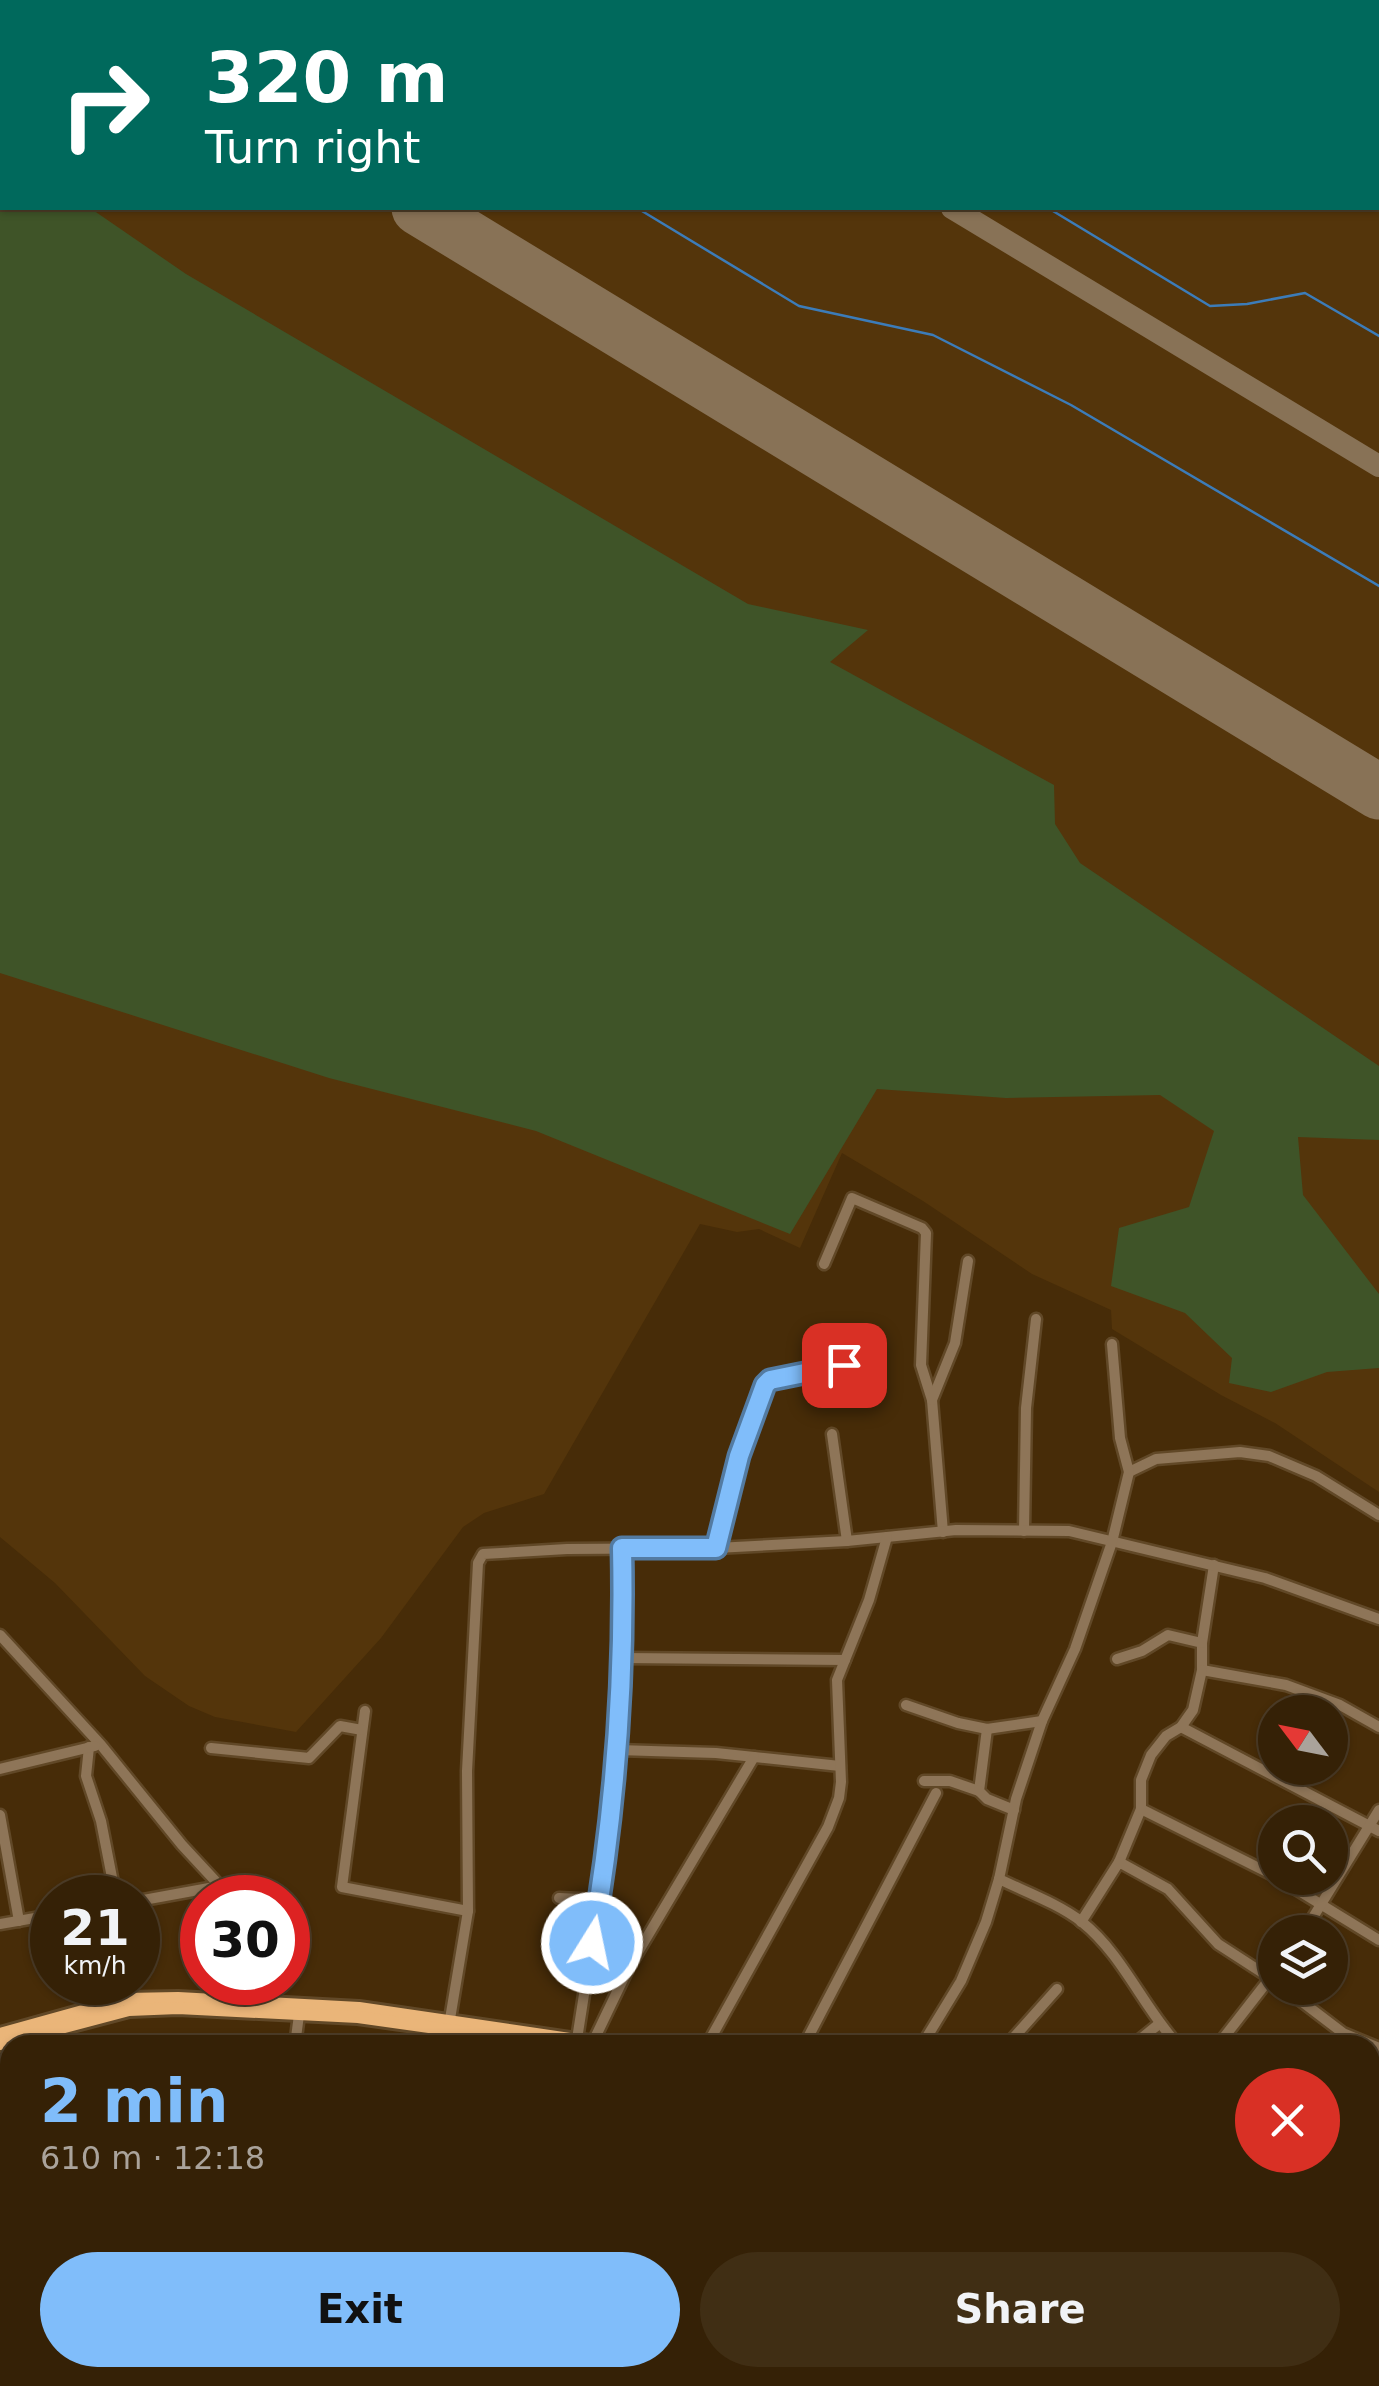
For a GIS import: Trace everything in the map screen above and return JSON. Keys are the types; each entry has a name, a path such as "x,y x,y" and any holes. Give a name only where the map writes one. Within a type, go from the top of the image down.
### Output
{"main road":[{"path":"0,2034 126,1999 180,1999"},
{"path":"310,2005 359,2008 506,2035"},
{"path":"35,2035 140,2008 240,2009 444,2023 544,2035"}],"street":[{"path":"824,1264 852,1198 922,1228 927,1239 920,1365 932,1400 943,1532"},
{"path":"932,1400 955,1343 968,1261"},
{"path":"1024,1531 1025,1426 1036,1319"},
{"path":"928,2035 961,1981 986,1922 1014,1810 1042,1721 1075,1649 1112,1542 1130,1472 1120,1438 1112,1344"},
{"path":"716,1548 739,1456 765,1385 770,1380 844,1365"},
{"path":"832,1434 846,1541"},
{"path":"1130,1472 1156,1459 1240,1452 1269,1456 1316,1476 1379,1516"},
{"path":"440,2035 468,1911 468,1772 478,1563 484,1554 716,1548 943,1532 1069,1531 1265,1578 1379,1619"},
{"path":"712,2035 828,1828 839,1798 837,1680 869,1600 886,1537"},
{"path":"578,2035 600,1900 618,1750 623,1658 622,1548"},
{"path":"1082,1922 1119,1862 1141,1808 1141,1780 1151,1755 1193,1710 1202,1670 1202,1643 1214,1565"},
{"path":"1117,1659 1168,1635 1202,1643"},
{"path":"2,1640 208,1875"},
{"path":"623,1658 844,1660"},
{"path":"1202,1670 1286,1685 1379,1726"},
{"path":"906,1705 987,1729 1042,1721"},
{"path":"365,1711 342,1886 468,1911"},
{"path":"211,1748 309,1758 340,1726 362,1730"},
{"path":"1181,1727 1374,1829"},
{"path":"978,1790 987,1729"},
{"path":"0,1769 95,1746"},
{"path":"95,1746 86,1776 101,1821 112,1875"},
{"path":"618,1750 840,1766"},
{"path":"596,2035 628,1969 754,1757"},
{"path":"924,1781 950,1781 978,1790 1014,1810"},
{"path":"809,2035 936,1794"},
{"path":"1141,1808 1258,1868"},
{"path":"1315,1915 1374,1829 1379,1810"},
{"path":"0,1815 19,1921"},
{"path":"1119,1862 1168,1889 1218,1944 1258,1967"},
{"path":"1000,1878 1082,1922 1122,1967 1169,2035"},
{"path":"1304,1895 1379,1940"},
{"path":"559,1898 600,1900"},
{"path":"0,1924 30,1919"},
{"path":"1016,2035 1057,1989"},
{"path":"1226,2035 1258,1996"},
{"path":"1305,2005 1332,2026 1351,2035"},
{"path":"296,2035 299,2015"},
{"path":"1145,2035 1159,2024"}],"shaded area":[{"path":"0,210 1379,210 1379,1492 1275,1423 1112,1329 1111,1310 1032,1274 923,1201 842,1153 800,1248 759,1229 737,1232 700,1224 544,1494 484,1513 463,1527 381,1638 296,1732 215,1717 189,1706 145,1676 55,1583 0,1537"}],"green space":[{"path":"0,210 93,210 186,274 748,604 868,630 830,662 1054,785 1055,824 1080,863 1379,1066 1379,1140 1298,1137 1303,1195 1379,1294 1379,1368 1327,1372 1271,1392 1229,1383 1232,1358 1185,1313 1111,1286 1119,1228 1189,1207 1214,1131 1160,1095 1006,1098 877,1089 790,1234 536,1131 329,1078 0,973"}],"waterway":[{"path":"640,210 799,306 933,335 1071,405 1379,586"},
{"path":"1051,210 1210,306 1247,304 1305,293 1379,336"}],"taxiway":[{"path":"955,210 1379,466"}],"runway":[{"path":"422,210 1379,792"}],"route":[{"path":"592,1943 618,1750 623,1658 622,1548 716,1548 734,1472 765,1385 770,1380 844,1365"}]}
